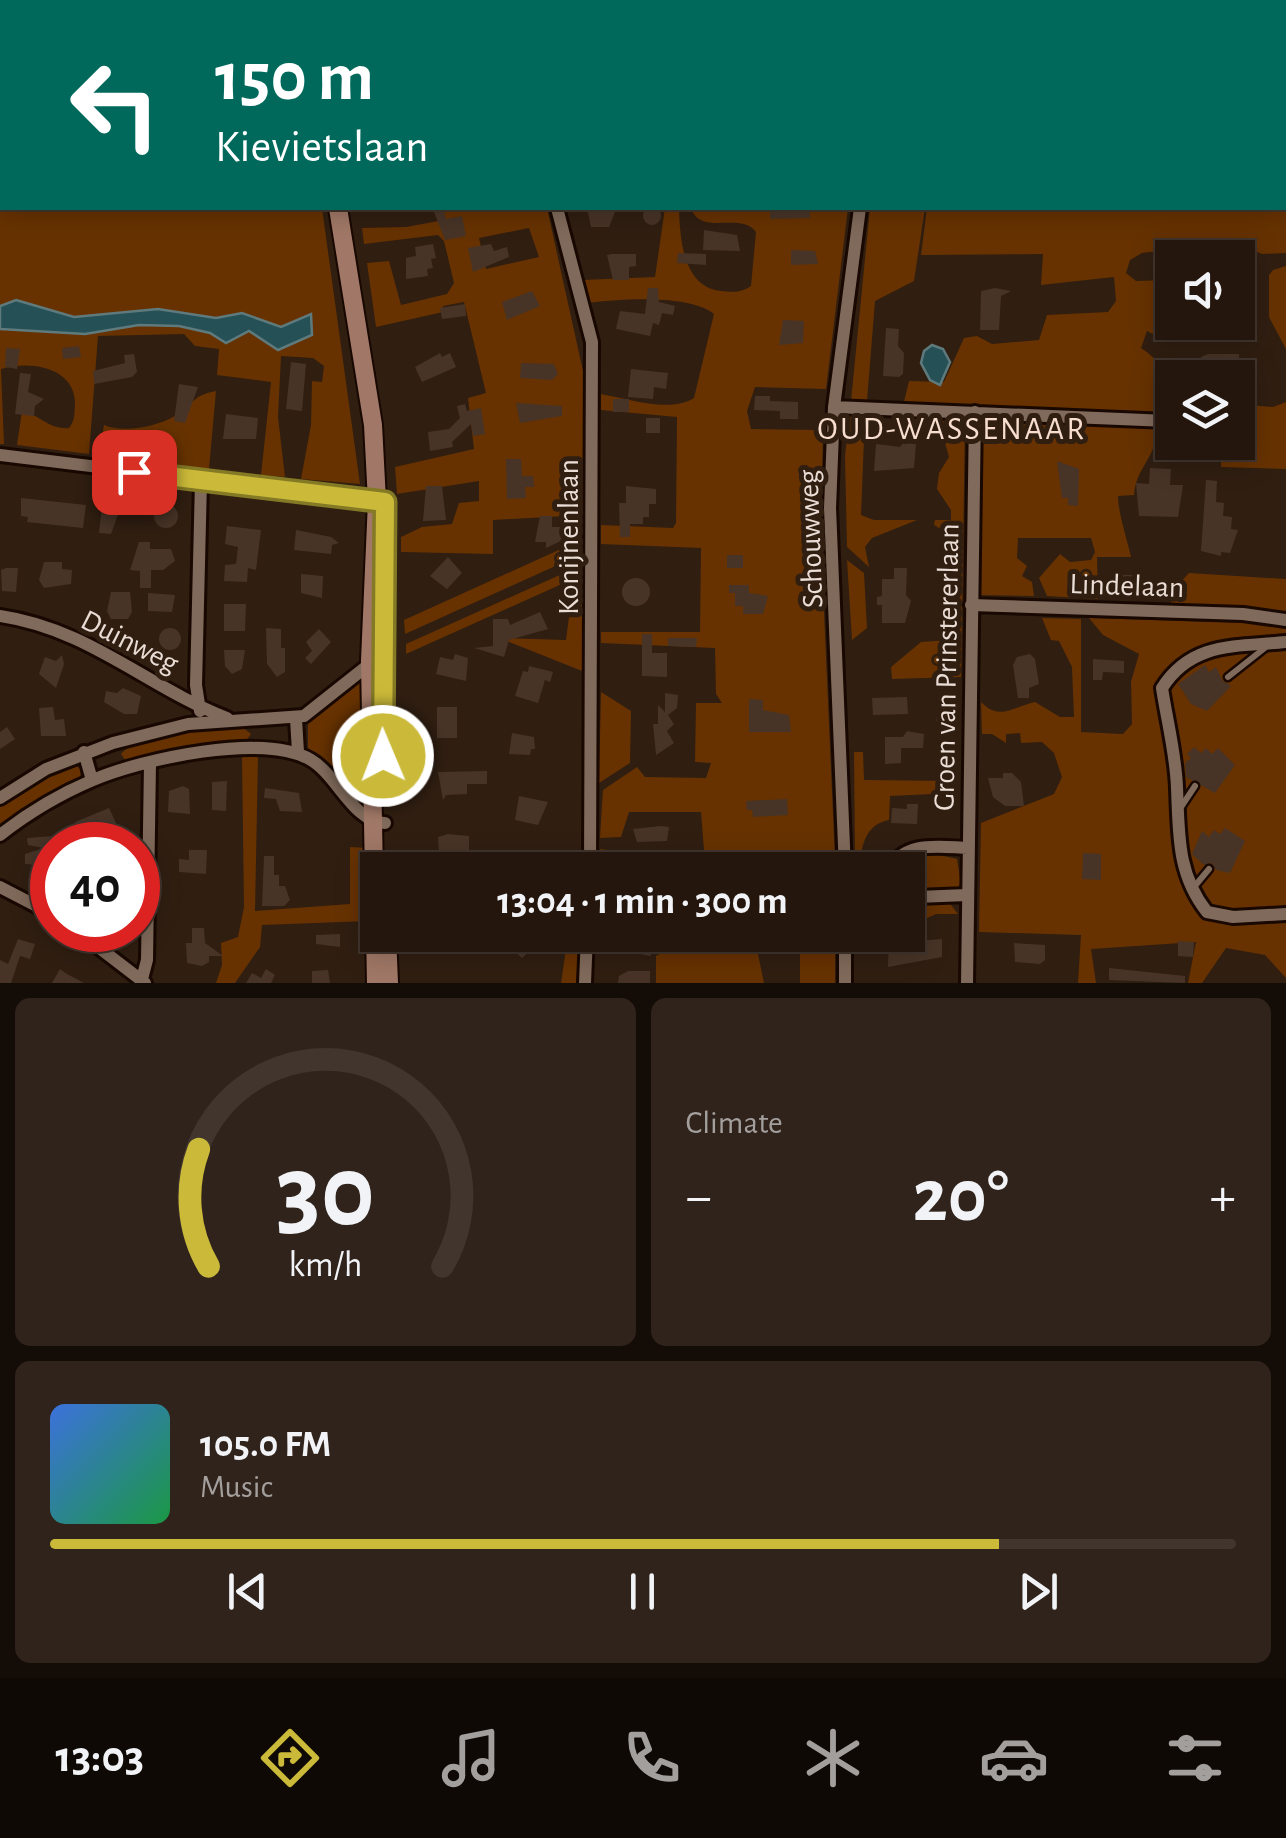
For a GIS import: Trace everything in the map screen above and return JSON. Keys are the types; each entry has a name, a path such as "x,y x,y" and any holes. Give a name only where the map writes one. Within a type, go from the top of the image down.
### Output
{"street":[{"path":"338,210 374,426 381,502 376,658 379,823 376,983"},
{"name":"Konijnenlaan","path":"558,210 592,342 590,852"},
{"name":"Schouwweg","path":"845,852 830,508 834,407 860,210"},
{"path":"834,407 1155,420"},
{"name":"Groen van Prinstererlaan","path":"967,983 975,412"},
{"path":"0,455 381,502"},
{"path":"188,724 202,708 196,685 201,480"},
{"name":"Lindelaan","path":"971,605 1284,619"},
{"name":"Duinweg","path":"0,616 57,631 112,654 202,708 234,721"},
{"path":"1286,642 1217,645 1183,664 1162,688 1177,789 1183,875 1190,892 1207,912 1233,917 1286,914"},
{"path":"0,798 84,752 112,742 188,724 296,719 376,658"},
{"path":"296,719 298,752"},
{"path":"254,748 257,720"},
{"path":"112,742 119,770"},
{"path":"0,835 92,780 119,770 254,748 298,752 327,772 379,823 383,852"},
{"path":"84,752 92,780"},
{"path":"105,952 144,981 150,762"},
{"path":"907,852 923,847 968,848"},
{"path":"0,887 30,903"},
{"path":"925,896 966,894"},
{"path":"388,952 389,983"},
{"path":"585,983 586,952"},
{"path":"845,952 845,983"}],"lane":[{"path":"1228,677 1270,644"},
{"path":"1177,818 1194,786"},
{"path":"1190,892 1209,869"}],"shaded area":[{"path":"0,210 322,210 360,484 301,479 311,425 312,381 322,382 324,366 313,358 281,356 278,417 285,477 261,475 271,382 217,375 219,349 195,346 184,334 98,336 89,454 17,445 22,411 56,427 69,428 74,415 73,392 68,382 50,370 26,366 1,369 4,444 0,444"},
{"path":"443,210 547,210 583,371 583,515 493,520 493,554 401,552 401,537 422,527 452,524 459,503 479,501 479,481 397,494 395,467 474,449 468,398 486,393 464,302 443,306 443,312 376,327 367,263 389,261 401,305 447,294 454,283 444,241 438,235 364,244 362,228 406,227 444,220","holes":["529,228 539,257 486,269 479,238"]},
{"path":"665,210 679,210 686,260 699,281 721,291 744,290 751,286 756,232 740,223 703,221 692,210 848,210 826,389 755,387 747,411 751,429 823,430 821,544 835,852 702,852 701,812 629,812 621,837 600,838 603,790 637,767 645,777 706,778 711,763 695,762 696,703 722,703 716,694 715,648 601,643 601,632 700,632 701,548 601,544 601,525 673,528 676,523 677,417 601,410 601,394 661,405 694,398 714,314 688,303 671,301 588,303 583,280 655,277"},
{"path":"870,210 925,210 914,281 875,301 867,401 851,401"},
{"path":"927,210 1286,210 1286,253 1255,251 1255,240 1155,240 1155,251 1130,260 1126,273 1136,281 1155,280 1155,335 1147,331 1141,348 1155,360 1155,418 904,402 909,381 944,382 964,338 977,336 992,344 1039,340 1047,315 1108,312 1116,301 1114,277 1041,285 1043,254 921,255"},
{"path":"1286,266 1286,349 1269,317 1269,275"},
{"path":"216,391 209,469 99,455 104,425 130,429 159,423 175,416 201,395"},
{"path":"1286,402 1286,469 1221,467 1221,460 1255,460 1255,405 1273,407"},
{"path":"850,413 865,413 861,515 874,520 917,520 872,538 865,547 869,567 847,547 845,456"},
{"path":"891,413 962,414 965,423 961,677 892,679 891,667 921,642 949,640 951,535 934,525 935,520 951,520 951,510 937,489 939,473 949,457 943,436 903,427"},
{"path":"984,414 1155,424 1154,445 1134,495 1118,496 1131,557 1097,557 1098,599 1047,596 1039,578 1060,554 1070,562 1091,560 1095,552 1091,538 1018,538 1017,558 1027,566 1022,576 1032,582 1034,596 978,595"},
{"path":"107,476 195,487 196,491 107,481"},
{"path":"583,539 582,553 573,558 405,634 404,620"},
{"path":"847,560 864,573 867,628 852,640"},
{"path":"582,565 582,575 406,654 406,644"},
{"path":"1189,573 1286,579 1286,978 1265,955 1226,948 1202,983 1188,983 1196,942 1091,949 1096,983 1078,983 1081,935 979,932 981,823 1054,794 1062,777 1054,753 1042,742 1021,743 1020,733 1006,734 1006,743 992,734 982,734 981,702 1000,712 1035,702 1060,717 1074,717 1072,667 1059,641 1051,640 1042,618 1081,619 1081,732 1123,734 1132,724 1131,682 1139,654 1103,635 1089,618 1279,624 1277,610 1171,603 1171,592"},
{"path":"582,583 582,671 499,638 566,640 570,609 560,599 561,593"},
{"path":"362,673 368,817 341,777 308,748 308,719"},
{"path":"601,692 631,711 630,763 599,783"},
{"path":"242,727 251,734 244,743 127,763 121,754 129,747 159,737"},
{"path":"854,752 863,752 864,780 953,781 954,793 890,796 889,820 875,826 864,841 862,852 855,852"},
{"path":"242,757 258,757 255,911 350,904 350,847 367,848 367,852 360,852 360,921 262,925 260,947 235,983 216,983 222,965 221,943 238,937 244,907"},
{"path":"75,765 81,769 80,779 0,825 0,802 45,775"},
{"path":"921,851 957,859 961,884 942,893 925,892 925,852"},
{"path":"948,901 958,914 936,914 925,919 926,905"},
{"path":"566,952 579,952 576,983 561,983"},
{"path":"663,952 758,952 764,983 656,983 656,956"},
{"path":"800,952 835,952 835,983 800,983"}],"water":[{"path":"16,300 74,317 158,309 216,318 242,313 281,327 311,314 312,335 278,350 249,331 226,343 210,333 179,326 139,325 85,334 0,329 0,306"},
{"path":"932,345 943,349 950,362 940,385 930,380 921,363 924,351"}],"building":[{"path":"444,210 446,219 462,216 466,236 445,240 434,212"},
{"path":"587,210 615,212 609,227 591,227"},
{"path":"646,210 658,210 658,222 646,222"},
{"path":"770,210 810,210 810,218 770,219"},
{"path":"704,230 737,235 740,251 703,250"},
{"path":"433,244 436,258 431,259 433,268 427,269 428,276 406,279 406,258 416,256 415,247"},
{"path":"491,244 494,251 507,247 509,257 473,272 468,248"},
{"path":"791,250 815,251 818,264 791,265"},
{"path":"678,253 706,254 706,265 677,263"},
{"path":"636,254 636,266 629,267 629,280 613,280 607,255"},
{"path":"648,288 658,288 659,302 675,306 673,315 662,313 659,325 653,323 650,336 616,329 620,311 645,314"},
{"path":"532,291 540,306 507,320 502,302"},
{"path":"981,291 1011,291 1001,296 999,330 980,330"},
{"path":"465,304 466,316 442,319 440,308"},
{"path":"783,320 804,321 803,343 779,345"},
{"path":"886,328 899,329 898,346 904,353 903,374 899,377 883,376"},
{"path":"79,346 81,357 63,359 62,348"},
{"path":"6,348 20,349 17,369 5,367"},
{"path":"440,353 442,357 450,353 456,367 422,382 415,367"},
{"path":"134,354 137,372 132,377 94,384 93,371 125,363 124,355"},
{"path":"1239,354 1239,360 1201,360"},
{"path":"291,362 306,364 302,411 286,409"},
{"path":"521,363 554,364 558,374 552,380 520,378"},
{"path":"631,369 668,373 666,389 654,387 653,399 628,397"},
{"path":"20,373 31,374 28,392 44,399 35,406 34,416 15,414"},
{"path":"179,384 198,387 185,423 174,421"},
{"path":"755,396 798,402 798,419 780,419 780,411 754,410"},
{"path":"613,399 629,399 629,412 613,412"},
{"path":"516,403 562,406 562,416 520,423"},
{"path":"465,404 467,411 481,408 485,434 473,436 471,424 452,442 453,447 430,451 428,432 449,429 460,418 457,406"},
{"path":"226,414 258,418 256,439 223,439"},
{"path":"646,418 660,418 660,433 646,433"},
{"path":"903,443 916,444 914,468 874,471 876,444 900,447"},
{"path":"506,459 521,459 522,476 533,476 534,487 525,487 526,498 507,499"},
{"path":"1057,461 1079,469 1078,506 1068,505 1068,498 1062,498"},
{"path":"1150,468 1171,469 1170,485 1183,485 1178,517 1139,516 1136,483 1149,484"},
{"path":"1206,480 1217,481 1216,502 1224,503 1223,516 1232,517 1231,529 1238,530 1230,553 1221,552 1221,556 1201,551"},
{"path":"426,486 442,486 446,520 423,521"},
{"path":"626,486 656,489 656,504 649,504 649,517 643,517 643,524 630,524 630,537 620,537 619,503 626,503"},
{"path":"21,498 86,505 83,528 27,522 28,517 21,516"},
{"path":"166,504 178,516 166,528 154,516"},
{"path":"102,507 120,509 111,534 99,533"},
{"path":"540,516 552,516 552,527 564,527 563,540 546,548 546,542 535,542"},
{"path":"227,526 261,530 256,570 248,568 247,582 224,581 225,565 236,564 238,547 225,544"},
{"path":"296,530 331,537 339,543 332,545 331,554 294,550"},
{"path":"139,542 150,542 150,549 171,549 175,561 163,570 151,570 151,588 140,588 140,571 130,570"},
{"path":"727,555 743,555 743,568 727,568"},
{"path":"448,557 462,573 447,589 430,576"},
{"path":"44,562 62,562 62,569 72,570 71,584 44,588 39,580"},
{"path":"18,568 16,592 2,591 1,570"},
{"path":"894,568 907,568 906,595 911,601 905,623 882,623 882,605 877,605 877,597 882,596 882,579 894,579"},
{"path":"301,574 323,576 322,598 301,593"},
{"path":"1121,575 1132,575 1131,594 1120,593"},
{"path":"636,578 646,582 650,592 646,602 636,606 626,602 622,592 626,582"},
{"path":"729,585 749,585 749,593 768,596 763,614 743,614 743,606 735,606 735,593 729,593"},
{"path":"111,592 130,592 132,612 128,619 111,619 107,611"},
{"path":"148,593 175,595 172,612 148,611"},
{"path":"224,604 246,604 245,631 224,631"},
{"path":"540,612 548,629 509,640 504,657 474,648 493,646 493,619 508,619 510,625"},
{"path":"170,628 178,631 178,647 170,650 162,647 159,639 162,631"},
{"path":"266,628 281,629 285,672 277,677 267,664"},
{"path":"319,629 331,642 311,664 305,658 312,651 306,642"},
{"path":"642,634 652,634 652,653 667,653 667,677 642,676"},
{"path":"668,638 697,638 696,647 668,646"},
{"path":"224,650 245,650 242,669 232,674 225,666"},
{"path":"455,654 468,658 466,681 436,674 440,657 453,660"},
{"path":"1030,654 1035,659 1039,684 1029,688 1029,698 1018,698 1013,665 1017,657"},
{"path":"62,655 64,664 56,688 39,674 45,657 56,661"},
{"path":"1093,659 1124,661 1124,673 1103,672 1102,680 1093,680"},
{"path":"1205,665 1209,672 1216,667 1222,680 1231,686 1207,711 1191,704 1178,684"},
{"path":"529,666 553,672 550,682 545,680 538,703 515,696 523,671 528,672"},
{"path":"123,688 141,696 137,714 124,714 104,702 106,691 117,693"},
{"path":"665,693 678,695 677,708 668,715 674,724 667,731 674,743 656,755 653,724 658,724 658,705 665,712"},
{"path":"907,697 908,714 873,715 872,698"},
{"path":"749,699 763,700 763,710 789,715 791,732 749,732"},
{"path":"53,707 55,720 64,719 66,736 41,736 39,708"},
{"path":"437,707 457,707 457,738 437,738"},
{"path":"956,709 956,723 936,722 937,711"},
{"path":"7,727 15,739 0,749 0,732"},
{"path":"907,731 924,734 923,748 901,748 901,763 885,764 885,737 903,737"},
{"path":"512,733 534,737 535,749 531,749 530,755 509,754"},
{"path":"1194,747 1201,753 1206,748 1212,754 1218,748 1235,765 1215,793 1186,777 1185,763 1191,758 1187,754"},
{"path":"487,771 487,784 467,784 467,794 446,795 443,800 438,772"},
{"path":"1003,773 1012,773 1021,782 1024,806 1005,806 993,797 988,778 1003,778"},
{"path":"227,781 226,811 212,810 212,782"},
{"path":"183,786 189,789 190,814 168,812 169,791"},
{"path":"265,788 299,793 302,812 280,811 276,799 264,798"},
{"path":"519,796 548,802 538,825 515,820"},
{"path":"787,799 788,815 753,817 752,810 747,810 746,801"},
{"path":"907,804 918,804 917,824 891,823 892,808 907,809"},
{"path":"109,808 116,822 75,822"},
{"path":"669,827 667,841 637,842 633,829"},
{"path":"1225,828 1245,841 1230,873 1216,870 1211,863 1204,865 1192,854 1202,831 1209,837 1214,830 1220,834"},
{"path":"469,836 469,852 439,852 438,837"},
{"path":"189,850 207,850 206,874 179,872 179,859 189,860"},
{"path":"1083,853 1101,854 1101,880 1082,879"},
{"path":"264,856 274,856 274,875 279,875 279,886 285,886 290,900 284,906 262,906"},
{"path":"192,928 204,928 205,943 223,956 209,956 209,962 202,966 187,963 186,943 192,943"},
{"path":"340,934 340,947 316,944 316,935"},
{"path":"18,939 30,943 30,959 14,954 20,956 11,983 0,983 0,960 8,964"},
{"path":"942,939 942,957 888,967 888,952 925,952 925,940"},
{"path":"1178,941 1194,942 1193,957 1178,956"},
{"path":"1014,943 1045,945 1045,960 1040,964 1015,962"},
{"path":"1109,968 1185,976 1185,983 1109,980"},
{"path":"60,969 67,974 84,983 52,983"},
{"path":"266,969 275,975 271,983 246,983 252,973 261,978"},
{"path":"328,970 330,983 312,983 312,971"},
{"path":"628,971 650,971 650,983 618,983 619,976"}],"district":[{"name":"OUD-WASSENAAR","path":"952,428"}],"route":[{"path":"134,472 385,502 381,620 383,756"}]}
